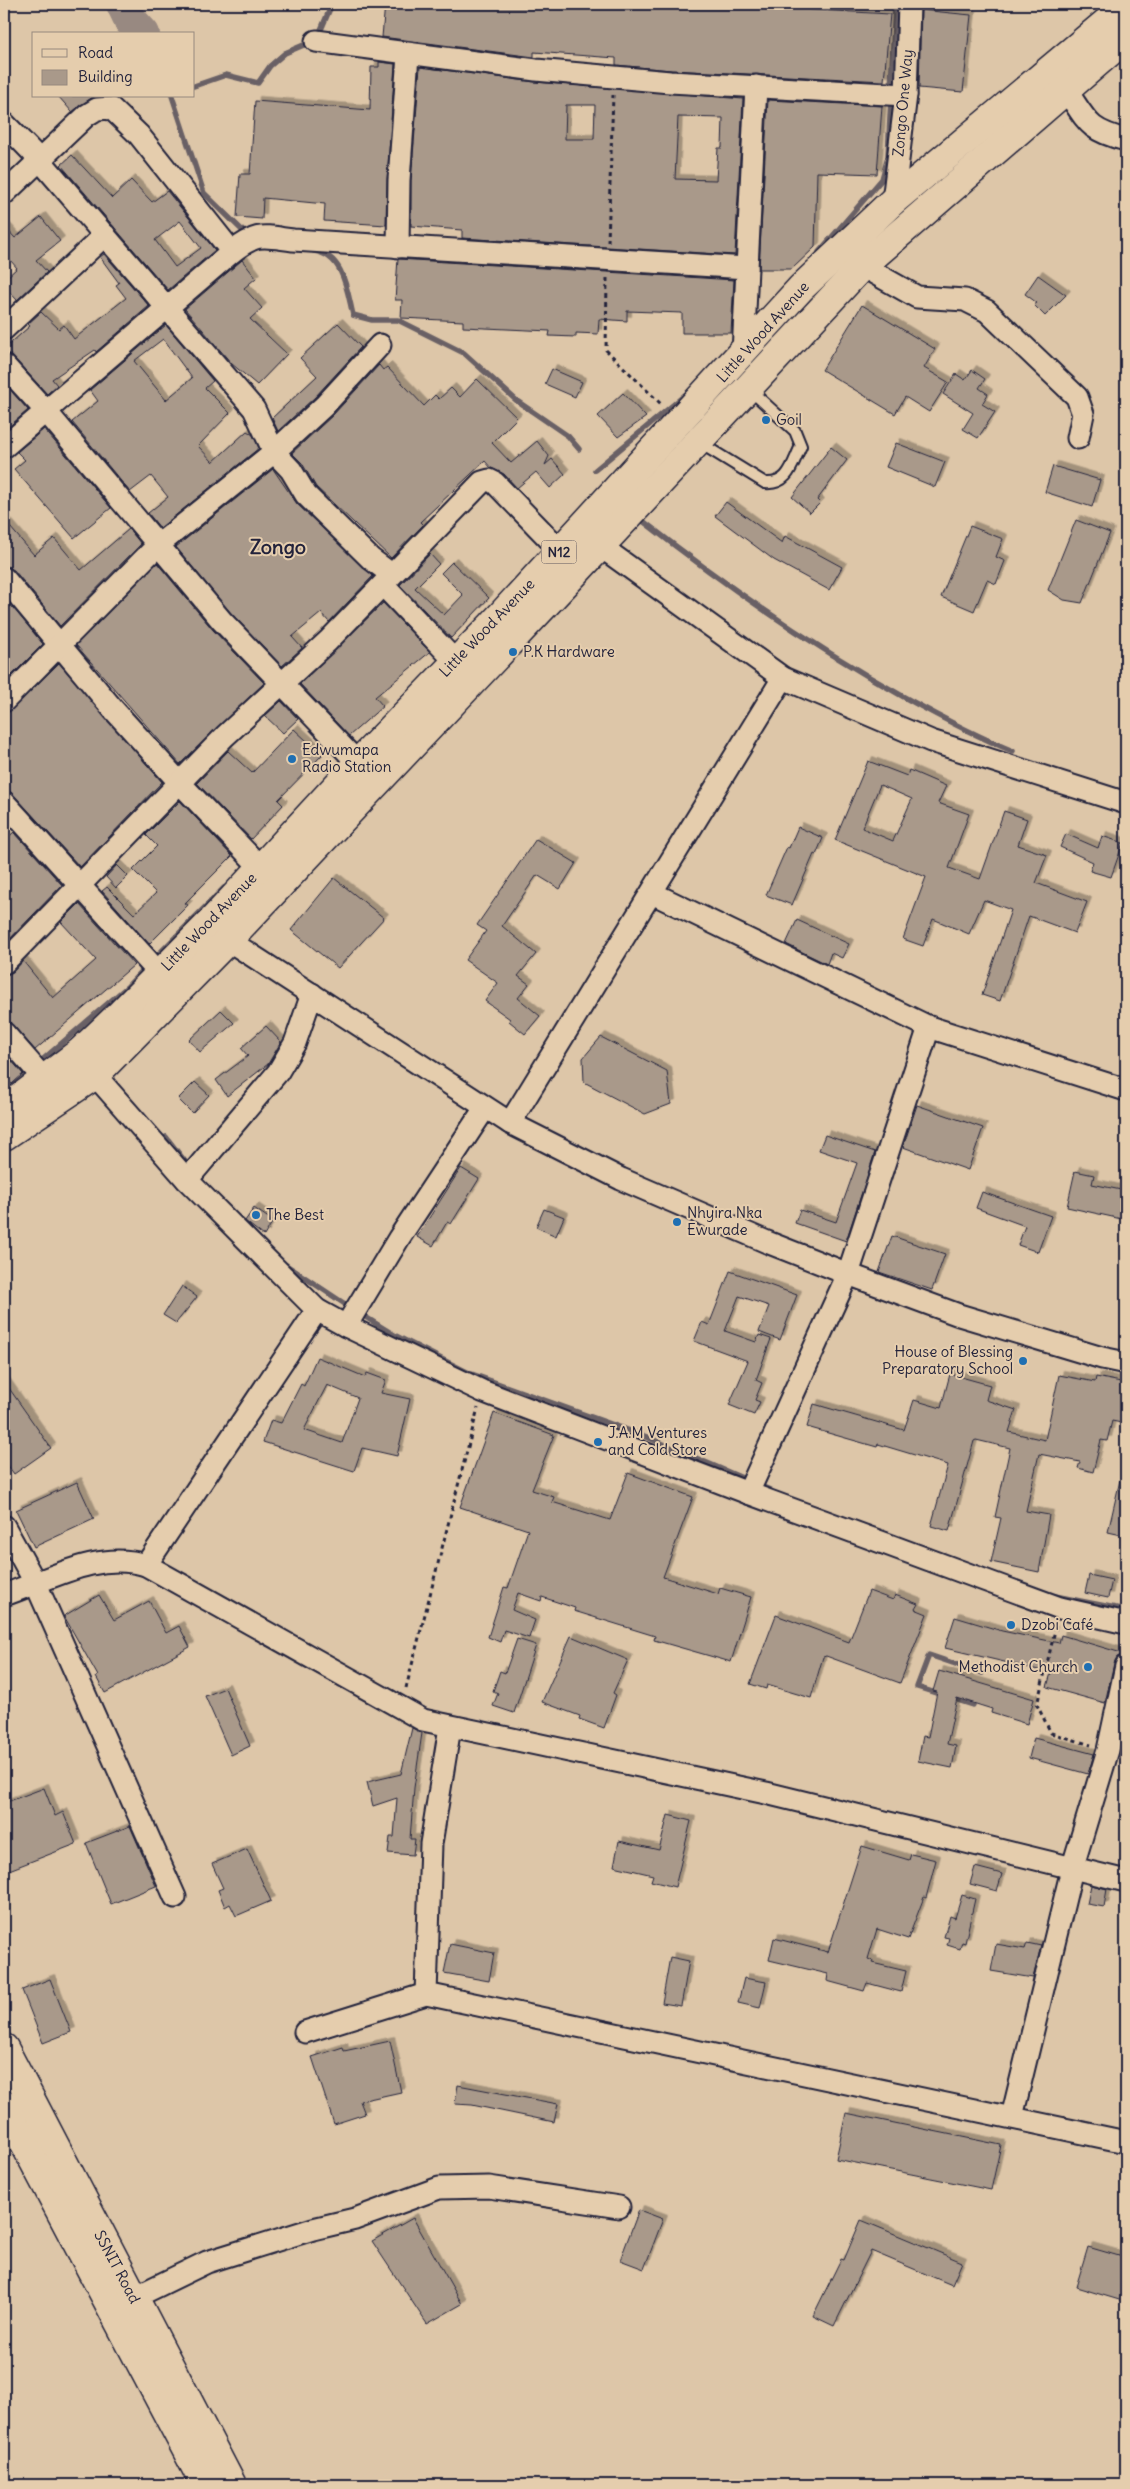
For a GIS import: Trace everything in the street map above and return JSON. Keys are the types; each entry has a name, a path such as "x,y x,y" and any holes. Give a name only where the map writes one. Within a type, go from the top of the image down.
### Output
{"main road":[{"name":"Little Wood Avenue","path":"4,1110 45,1080 92,1040 160,974 358,763 456,662 743,354 801,288 893,201 1126,6"},
{"name":"Little Wood Avenue","path":"4,1136 95,1075 228,940 862,266 1126,38"},
{"name":"SSNIT Road","path":"4,2048 232,2485"},
{"name":"SSNIT Road","path":"4,2105 205,2485"}],"street":[{"name":"Zongo One Way","path":"893,201 906,95 909,4"},
{"path":"316,40 408,55 613,77 906,95"},
{"path":"398,247 399,180 408,55"},
{"path":"743,354 756,86"},
{"path":"1066,90 1089,124 1102,134 1126,140"},
{"path":"4,194 87,115 97,109 111,108 243,244"},
{"path":"4,123 39,159 254,409 274,452 291,470 306,494 371,559 456,662"},
{"path":"4,329 105,235"},
{"path":"4,447 165,307 243,244 398,247 747,268"},
{"path":"862,266 917,297 965,300 988,312 1077,397 1083,414 1078,438"},
{"path":"4,701 157,546 274,452 324,406 380,345"},
{"path":"4,365 45,410 157,546 222,621 358,763"},
{"path":"4,962 179,782 225,736 283,683 482,482 488,480 495,483 560,550"},
{"path":"600,546 782,678 931,740 1126,803"},
{"path":"4,578 113,709 261,868"},
{"path":"510,1123 782,678"},
{"path":"4,802 160,974"},
{"path":"652,893 929,1027 1126,1090"},
{"path":"228,940 510,1123 620,1178 848,1274 959,1315 1102,1358 1126,1363"},
{"path":"188,1180 278,1072 295,1043 312,994"},
{"path":"748,1493 848,1274 929,1027"},
{"path":"4,1033 45,1080"},
{"path":"95,1075 188,1180 317,1310 346,1326 482,1391 748,1493 1060,1608 1126,1623"},
{"path":"346,1326 399,1238 486,1108"},
{"path":"146,1565 317,1310"},
{"path":"4,1526 36,1584 175,1897"},
{"path":"4,1595 92,1562 134,1562 146,1565 424,1720 766,1793 1126,1881"},
{"path":"1012,2117 1072,1869 1108,1750 1126,1666"},
{"path":"426,1994 430,1844 450,1727"},
{"path":"305,2032 426,1994 1126,2142"},
{"path":"134,2298 207,2262 313,2229 355,2219 439,2188 489,2187 619,2206"}],"lane":[{"path":"698,442 766,483 777,484 786,477 801,446 795,431 748,388"}],"path":[{"path":"400,1708 482,1391"},
{"path":"1060,1608 1037,1705 1051,1733 1108,1750"}],"building":[{"path":"385,4 707,4 890,14 884,81 671,70 616,65 616,58 534,52 534,57 382,37"},
{"path":"921,10 971,15 963,92 919,88"},
{"path":"379,62 395,64 387,179 386,225 324,221 325,204 263,198 262,219 237,217 240,174 250,174 255,101 370,110 371,67 379,67"},
{"path":"420,67 535,82 743,99 735,255 462,238 462,230 411,226 411,181","holes":["566,105 595,105 594,139 565,139","678,117 723,118 722,148 718,148 716,180 675,179"]},
{"path":"60,98 91,98 72,112"},
{"path":"768,100 882,106 877,174 817,172 815,247 792,269 759,269"},
{"path":"72,155 112,198 131,180 152,202 167,191 215,250 168,290 61,165","holes":["180,221 201,248 175,267 155,240"]},
{"path":"41,217 60,241 36,260 47,272 17,300 4,286 4,280 17,268 4,253 4,226 15,238"},
{"path":"104,254 149,306 96,352 95,350 52,379 57,385 47,394 13,357 4,353 4,349 30,326 28,324 41,312 59,329 64,325 74,339 126,298 116,285 119,283 100,257"},
{"path":"398,259 734,280 731,333 682,333 682,313 627,311 627,321 599,319 598,334 576,333 576,337 549,336 550,331 463,327 463,321 401,318 402,300 395,300"},
{"path":"242,260 256,278 244,288 262,308 250,319 287,354 257,385 232,364 185,309"},
{"path":"1038,275 1066,295 1045,316 1034,305 1037,303 1025,294"},
{"path":"862,305 935,349 924,368 948,382 929,412 905,397 895,414 822,370"},
{"path":"338,323 361,347 315,397 278,431 272,418 317,376 300,358"},
{"path":"166,325 213,381 205,388 230,413 198,446 213,462 247,431 253,435 259,448 160,528 148,513 168,497 151,476 130,492 72,422 98,401 90,390","holes":["163,339 192,378 166,400 134,361"]},
{"path":"379,365 383,370 387,367 424,406 435,395 439,399 451,388 460,397 477,379 517,418 492,443 511,463 537,441 549,456 545,465 552,459 565,474 550,488 536,472 517,488 504,474 491,468 485,461 420,522 423,525 391,558 316,487 302,463 292,453 333,415"},
{"path":"552,369 582,382 575,397 545,384"},
{"path":"972,370 985,379 979,388 988,394 982,404 995,412 978,438 963,429 973,413 943,394 956,374 965,380"},
{"path":"4,383 28,410 4,431"},
{"path":"623,393 646,417 618,437 598,416"},
{"path":"44,429 111,508 74,538 14,469 25,460 17,452"},
{"path":"896,443 945,462 935,487 886,467"},
{"path":"831,447 847,460 817,500 820,503 810,513 792,497"},
{"path":"1053,466 1100,480 1092,507 1045,492"},
{"path":"273,469 297,504 373,576 329,622 321,613 292,637 302,648 282,666 231,613 176,547"},
{"path":"726,502 782,543 785,536 842,567 829,590 774,560 715,516"},
{"path":"4,520 34,555 54,538 81,570 129,529 141,544 60,626 14,570 4,566"},
{"path":"1076,520 1110,533 1082,603 1064,600 1048,590"},
{"path":"970,526 1003,539 996,557 1005,561 996,584 987,580 974,611 941,597"},
{"path":"430,554 439,564 415,588 444,615 463,595 441,573 452,562 489,598 451,638 400,585"},
{"path":"157,563 213,630 264,683 180,764 76,645"},
{"path":"4,597 43,644 10,677 4,669"},
{"path":"383,603 430,652 375,697 383,706 349,736 300,684"},
{"path":"59,663 162,782 80,867 13,794 4,787 4,717"},
{"path":"281,701 298,719 283,733 265,716"},
{"path":"294,729 322,755 278,800 283,805 251,839 197,783 228,751 252,773"},
{"path":"868,761 907,776 909,770 946,786 938,803 969,814 949,868 980,879 1004,811 1027,819 1018,845 1047,855 1036,883 1087,902 1075,933 1029,916 1000,1001 982,995 1011,910 984,900 969,934 933,919 923,946 903,939 926,877 835,840","holes":["880,785 912,799 893,841 862,828"]},
{"path":"180,801 232,856 185,903 188,905 149,944 102,891 107,887 134,914 156,893 133,870 157,846 146,835"},
{"path":"798,827 823,838 792,905 766,895"},
{"path":"14,832 62,885 4,945 4,841"},
{"path":"1066,834 1098,848 1102,836 1123,843 1111,877 1090,871 1093,862 1060,847"},
{"path":"536,839 576,863 560,889 537,875 502,926 536,954 518,976 529,984 518,998 540,1016 525,1034 509,1021 510,1019 485,1001 498,983 465,960 486,931 477,925"},
{"path":"117,865 128,876 116,888 106,877"},
{"path":"334,878 384,918 338,968 291,930"},
{"path":"79,904 134,965 35,1050 13,1025 4,1021 4,975 13,972 23,961 53,998 96,960 61,922"},
{"path":"797,920 849,944 842,958 831,953 827,964 786,944"},
{"path":"221,1010 234,1023 200,1052 189,1040"},
{"path":"266,1026 281,1042 268,1064 227,1096 216,1080 248,1056 241,1048"},
{"path":"601,1037 667,1071 671,1104 645,1114 584,1082 583,1058"},
{"path":"4,1052 23,1074 12,1084 4,1076"},
{"path":"195,1082 209,1095 192,1113 178,1099"},
{"path":"917,1105 983,1128 968,1170 903,1147"},
{"path":"825,1135 875,1152 846,1241 795,1223 800,1210 836,1222 857,1163 819,1150"},
{"path":"461,1168 479,1179 451,1224 447,1222 433,1246 417,1237"},
{"path":"1075,1171 1094,1175 1092,1184 1126,1191 1126,1220 1067,1207"},
{"path":"982,1192 1051,1216 1038,1252 1018,1245 1025,1226 976,1208"},
{"name":"The Best","path":"254,1208 273,1221 264,1236 245,1221"},
{"path":"544,1209 564,1217 556,1236 536,1227"},
{"path":"892,1236 945,1254 932,1290 879,1272"},
{"path":"730,1271 797,1295 780,1340 759,1332 769,1306 739,1296 725,1331 756,1342 759,1335 771,1339 756,1380 762,1383 755,1400 760,1402 754,1415 729,1405 748,1361 694,1341 702,1322 709,1325"},
{"path":"182,1286 197,1297 176,1323 163,1315"},
{"path":"317,1357 365,1377 367,1373 386,1380 381,1393 410,1399 397,1456 362,1448 354,1471 263,1442 271,1420 281,1423 301,1384 304,1386","holes":["327,1385 358,1398 342,1443 304,1430"]},
{"path":"950,1374 990,1385 986,1400 1016,1410 1009,1432 1045,1440 1059,1375 1095,1382 1096,1377 1126,1383 1126,1424 1112,1421 1107,1441 1101,1440 1093,1472 1078,1468 1080,1462 1039,1454 1026,1511 1049,1515 1039,1572 991,1562 1001,1518 995,1517 1010,1448 974,1441 949,1531 931,1526 948,1465 878,1444 877,1447 807,1427 814,1404 904,1430 914,1400 941,1408"},
{"path":"4,1381 51,1448 14,1474 4,1460"},
{"path":"494,1413 554,1435 532,1490 554,1497 552,1502 610,1520 628,1473 693,1497 663,1577 718,1594 720,1588 751,1597 731,1662 654,1640 655,1636 574,1611 575,1608 542,1597 541,1601 518,1593 512,1610 535,1620 529,1638 504,1630 500,1642 488,1637 504,1587 508,1588 528,1530 460,1507"},
{"path":"1120,1480 1126,1481 1126,1536 1108,1532"},
{"path":"77,1482 94,1519 34,1547 16,1510"},
{"path":"1089,1575 1112,1580 1108,1598 1085,1593"},
{"path":"869,1591 893,1600 895,1595 918,1604 915,1609 927,1614 900,1683 826,1656 823,1657 811,1698 767,1685 766,1689 750,1684 776,1615 849,1642"},
{"path":"99,1595 114,1620 149,1601 166,1633 179,1626 190,1647 105,1693 96,1677 98,1676 64,1616"},
{"path":"955,1617 1002,1631 1059,1643 1061,1635 1125,1654 1117,1657 1114,1663 1105,1703 1047,1687 1051,1673 945,1648"},
{"path":"571,1636 628,1660 613,1693 616,1695 604,1728 579,1719 580,1716 542,1702"},
{"path":"517,1639 536,1645 514,1713 493,1706 498,1693 493,1691 500,1671 505,1673"},
{"path":"939,1671 1034,1699 1027,1724 991,1713 992,1709 957,1698 947,1744 956,1746 952,1768 918,1761 923,1736 928,1737 937,1692 933,1691"},
{"path":"225,1688 250,1746 231,1755 205,1696"},
{"path":"412,1728 422,1733 414,1788 410,1839 415,1839 413,1855 388,1853 390,1837 394,1837 397,1798 373,1806 367,1782 401,1774"},
{"path":"1034,1738 1094,1754 1088,1774 1029,1758"},
{"path":"44,1788 55,1816 63,1812 76,1844 4,1872 4,1803"},
{"path":"668,1815 691,1821 675,1887 651,1881 653,1875 614,1866 619,1841 659,1850"},
{"path":"130,1826 156,1886 111,1904 86,1843"},
{"path":"862,1846 909,1860 911,1854 936,1860 926,1898 924,1897 908,1939 877,1929 868,1959 873,1961 872,1963 906,1971 901,1992 867,1983 864,1991 827,1981 828,1974 769,1960 774,1938 828,1952"},
{"path":"247,1849 271,1901 236,1916 230,1904 225,1907 218,1890 223,1888 212,1864"},
{"path":"975,1867 1002,1874 997,1891 970,1884"},
{"path":"1091,1885 1107,1889 1104,1907 1087,1904"},
{"path":"962,1895 975,1899 965,1943 962,1942 960,1949 947,1945 949,1938 944,1937 950,1916 955,1918"},
{"path":"1027,1943 1041,1946 1033,1978 991,1971 996,1944 1025,1949"},
{"path":"450,1944 494,1953 489,1981 444,1973"},
{"path":"670,1957 689,1961 681,2006 662,2003"},
{"path":"744,1978 766,1982 760,2008 738,2003"},
{"path":"50,1979 71,2032 43,2043 22,1990"},
{"path":"390,2041 401,2092 360,2101 365,2114 334,2124 312,2057 343,2047 344,2051"},
{"path":"458,2085 558,2104 554,2122 472,2105 455,2104"},
{"path":"846,2113 1001,2145 991,2190 836,2159"},
{"path":"639,2210 663,2219 644,2269 620,2260"},
{"path":"413,2218 462,2304 427,2324 372,2241"},
{"path":"861,2220 962,2262 952,2285 871,2251 834,2326 813,2316 841,2259 844,2260"},
{"path":"1088,2247 1126,2258 1126,2302 1076,2287"}],"waterway":[{"path":"123,4 131,21 141,32"},
{"path":"195,86 226,75 258,83 270,66 285,53 306,44 320,32 332,4"},
{"path":"891,89 895,4"},
{"path":"173,98 204,193 248,236"},
{"path":"819,252 882,179 888,157 891,98"},
{"path":"314,251 332,259 338,267 346,285 353,315 372,320 398,320 464,353 517,401 568,436 579,449"},
{"path":"595,470 686,394"},
{"path":"643,521 738,592 836,657 944,719 1013,751"},
{"path":"153,960 224,888"},
{"path":"4,1093 128,986 146,967"},
{"path":"166,1137 190,1168"},
{"path":"286,1265 351,1308"},
{"path":"359,1313 396,1336 469,1373 647,1437 770,1490"},
{"path":"1055,1596 1126,1610"},
{"path":"942,1695 917,1687 929,1655 982,1673"},
{"path":"951,1698 973,1705"}],"place":[{"name":"Goil","path":"766,420"},
{"name":"P.K Hardware","path":"513,652"},
{"name":"Edwumapa Radio Station","path":"292,759"},
{"name":"The Best","path":"256,1215"},
{"name":"Nhyira Nka Ewurade","path":"677,1222"},
{"name":"House of Blessing Preparatory School","path":"1023,1361"},
{"name":"J.A.M Ventures and Cold Store","path":"598,1442"},
{"name":"Dzobi Café","path":"1011,1625"},
{"name":"Methodist Church","path":"1088,1667"}],"district":[{"name":"Zongo","path":"278,547"}]}
